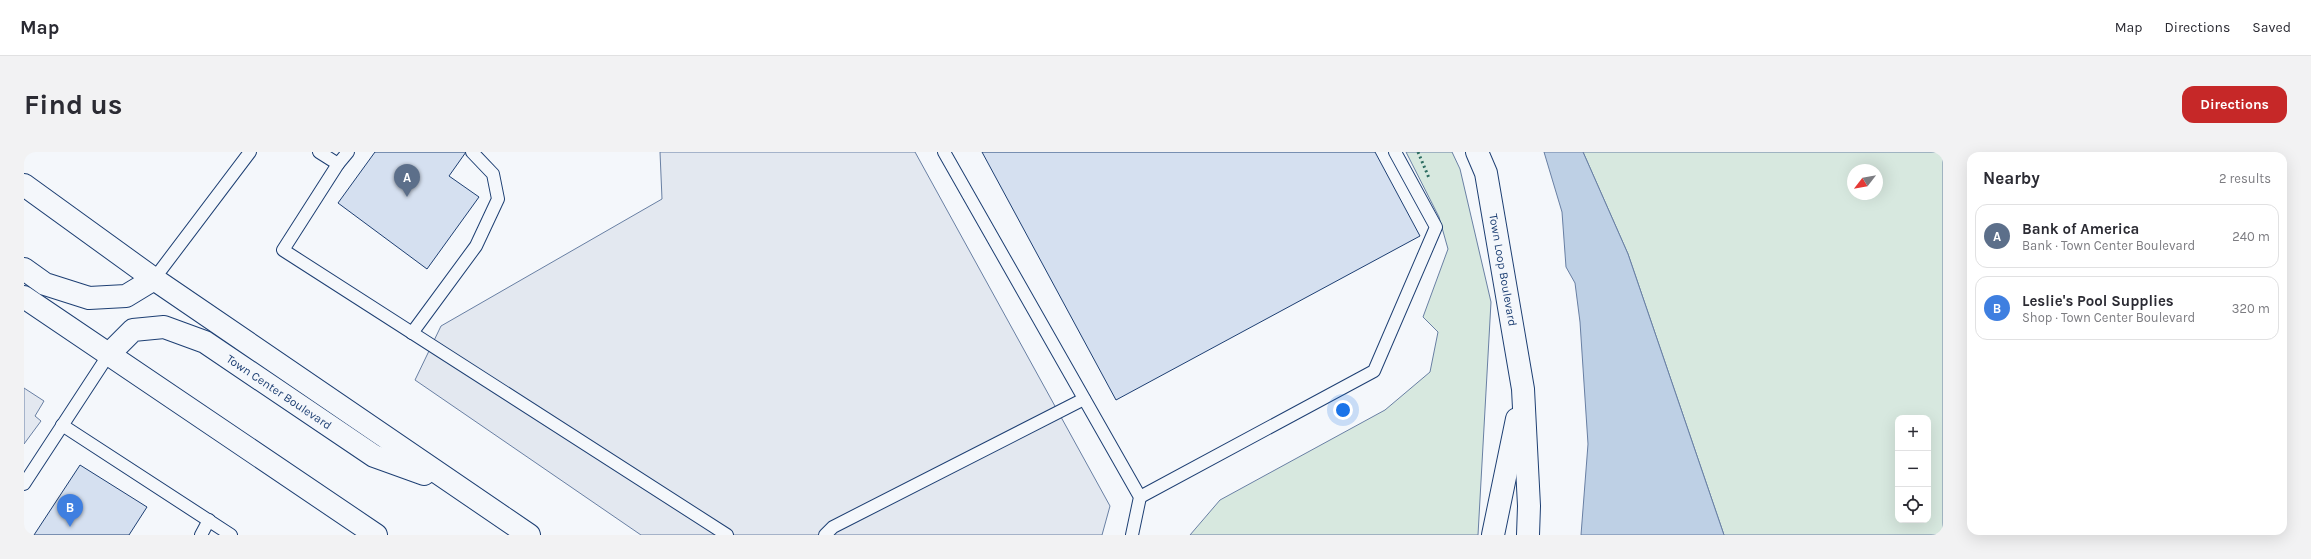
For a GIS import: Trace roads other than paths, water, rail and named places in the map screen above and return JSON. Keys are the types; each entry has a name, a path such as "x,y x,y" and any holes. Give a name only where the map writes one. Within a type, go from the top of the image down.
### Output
{"street":[{"name":"Town Loop Boulevard","path":"1477,152 1486,173 1523,389 1529,506 1528,535"},
{"name":"Town Center Boulevard","path":"24,185 154,279 452,484 529,535"},
{"path":"24,269 45,284 89,298 126,296 154,279"},
{"path":"24,297 376,535"},
{"name":"Town Center Boulevard","path":"109,354 133,330 164,327 205,342 374,456 452,484"},
{"name":"Town Loop Boulevard","path":"1493,535 1523,389"}],"lane":[{"path":"154,279 250,152"},
{"path":"319,152 338,164"},
{"path":"348,152 338,164 284,250 727,535"},
{"path":"412,333 476,246 498,199 493,174 472,152"},
{"path":"944,152 1140,497 1132,535"},
{"path":"1140,497 1374,371 1436,227 1396,152"},
{"path":"24,484 109,354"},
{"path":"824,535 833,527 1084,399"},
{"path":"62,425 231,535"},
{"path":"201,535 209,520"}],"water":[{"path":"1544,152 1583,152 1628,254 1724,535 1581,535 1588,444 1580,322 1575,283 1566,267 1562,212"}],"place":[{"name":"Bank of America","path":"407,197"},
{"name":"Leslie's Pool Supplies","path":"70,527"}]}
